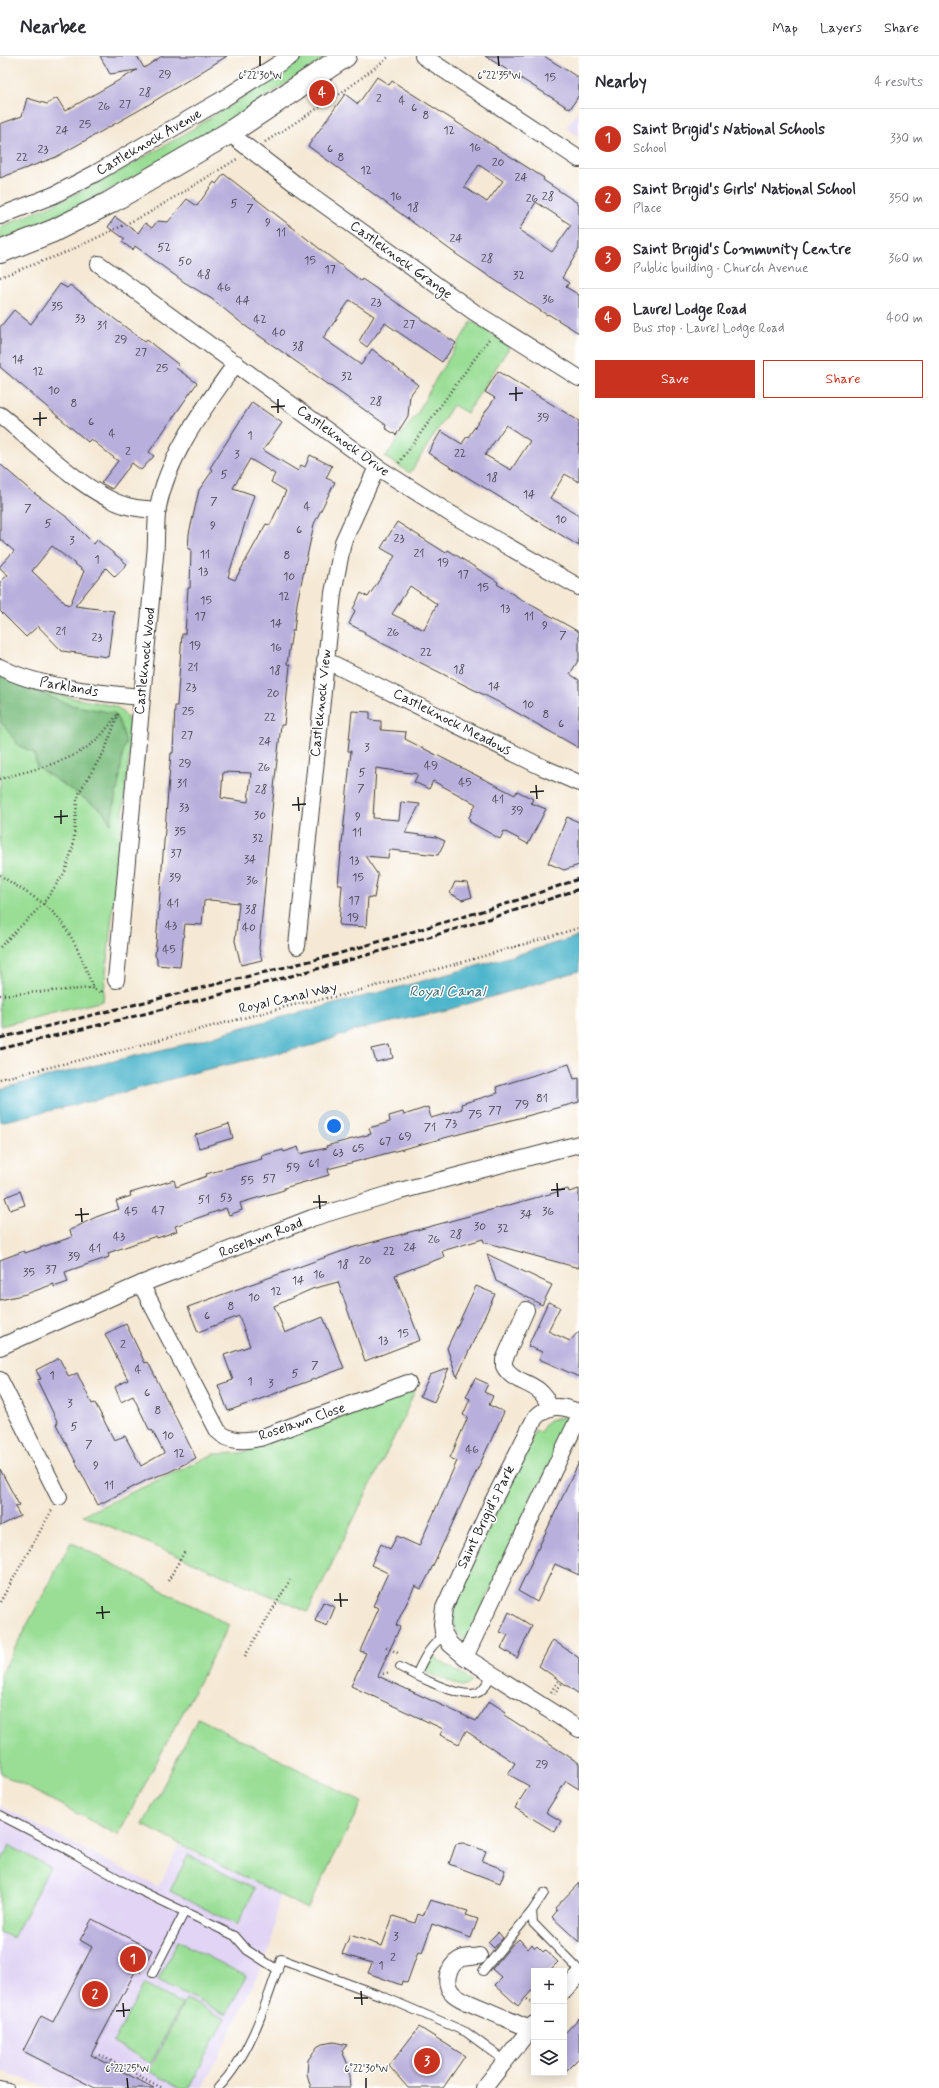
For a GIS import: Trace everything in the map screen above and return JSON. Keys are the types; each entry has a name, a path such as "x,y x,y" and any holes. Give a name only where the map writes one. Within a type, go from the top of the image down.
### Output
{"street":[{"name":"Castleknock Avenue","path":"0,216 54,195 96,173 218,102 291,56"},
{"path":"0,252 53,231 109,203 229,133 345,56"},
{"path":"423,56 578,157"},
{"name":"Castleknock Grange","path":"229,133 304,191 474,312 579,378"},
{"name":"Castleknock Drive","path":"99,264 384,471 451,514 579,587"},
{"name":"Castleknock Wood","path":"116,980 141,697 156,556 158,510 162,491 177,455 203,411 236,363"},
{"path":"0,414 65,469 102,495 124,506 158,510"},
{"name":"Castleknock View","path":"296,946 333,592 343,542 384,471"},
{"name":"Castleknock Meadows","path":"325,660 542,767 579,783"},
{"name":"Parklands","path":"0,667 30,680 141,697"},
{"name":"Roselawn Road","path":"0,1347 141,1284 312,1218 400,1191 579,1144"},
{"name":"Roselawn Close","path":"141,1284 218,1430 228,1439 244,1440 260,1438 408,1383"},
{"path":"526,1310 504,1360 504,1366 513,1377 542,1392 549,1407 562,1406 579,1412"},
{"path":"0,1380 59,1497"},
{"name":"Saint Brigid's Park","path":"445,1636 442,1622 444,1608 474,1541 535,1418 549,1407"},
{"path":"465,1657 579,1416"},
{"path":"445,1636 450,1644 465,1657 579,1729"},
{"path":"481,1964 463,1958 454,1964 448,1972 447,1981 450,1990 455,1996 465,2001 531,2026"},
{"path":"567,1988 579,1975"},
{"path":"484,2088 504,2060 531,2027"}],"lane":[{"path":"416,1675 428,1650 434,1642 445,1636"},
{"path":"400,1667 416,1675 465,1694 476,1693 482,1690 492,1674"},
{"path":"0,1815 66,1848 135,1888 235,1936 247,1950 278,1970"},
{"path":"481,1964 532,1911 544,1893"},
{"path":"153,1973 185,1911"},
{"path":"532,1911 531,1917 536,1926 579,1970"},
{"path":"218,2088 226,2079 258,2026 281,1959 382,1996 466,2032 504,2060"},
{"path":"0,2086 9,2088"}],"path":[{"path":"261,144 343,92 390,56"},
{"path":"0,277 67,252 147,214 242,156"},
{"path":"384,471 498,327"},
{"path":"0,947 43,904 59,883 70,861 80,791 105,750 119,712 123,695"},
{"path":"0,779 76,753 90,746 105,733 119,712"},
{"path":"0,876 43,904 64,927 75,943 93,988 100,993 116,980"},
{"name":"Royal Canal Way","path":"0,1079 114,1052 293,1005 343,995 579,928"},
{"path":"0,996 93,988"},
{"path":"0,1602 59,1497"},
{"path":"168,1581 185,1551"},
{"path":"245,1656 290,1580"},
{"path":"386,1647 405,1656"},
{"path":"558,1681 549,1699 562,1683"},
{"path":"527,1999 532,2004"},
{"path":"100,2055 162,2088"}],"shaded area":[{"path":"579,110 579,136 566,128"},
{"path":"0,1806 158,1887 179,1845 279,1895 272,1944 233,2028 202,2088 50,2088 0,2071"}],"green space":[{"path":"307,56 328,56 169,157 128,180 44,222 0,240 0,227 80,192 158,150"},
{"path":"472,321 510,346 467,413 453,405 410,473 385,457 418,412 437,377"},
{"path":"0,674 33,690 114,706 125,715 130,728 131,738 103,1001 0,1026"},
{"path":"0,674 33,690 71,705 114,713 120,723 126,742 122,755 120,776 111,824 103,811 37,767 34,753 19,746 0,720"},
{"path":"415,1390 403,1419 308,1612 83,1515 214,1454 241,1453"},
{"path":"563,1417 571,1419 466,1642 455,1628 455,1612 451,1609 535,1430 540,1432 549,1420"},
{"path":"71,1542 229,1625 118,1835 0,1773 0,1676"},
{"path":"429,1654 472,1681 467,1686 461,1686 423,1671"},
{"path":"198,1718 362,1802 307,1909 143,1825"},
{"path":"9,1846 50,1867 13,1938 0,1932 0,1864"},
{"path":"188,1855 255,1889 237,1925 170,1891"},
{"path":"178,1941 246,1976 226,2015 158,1980"},
{"path":"144,1984 182,2004 151,2063 113,2043"},
{"path":"186,1999 225,2019 189,2088 181,2088 149,2071"}],"water":[{"name":"Royal Canal","path":"579,936 579,971 447,1010 360,1029 314,1045 200,1071 100,1099 0,1122 0,1089 191,1043 247,1026 458,971"}],"building":[{"path":"100,56 137,56 144,68 162,56 227,56 143,108 56,157 0,178 0,124 22,116 27,98 47,104 57,98 65,111 137,70 110,74"},
{"path":"485,56 544,56 579,78 579,95 570,109"},
{"path":"377,77 389,85 392,81 544,178 543,180 579,204 579,249 562,278 569,283 566,287 579,295 579,333 548,314 547,315 456,254 308,146 345,94 358,104","holes":["479,165 503,181 487,202 464,187","536,202 571,225 552,252 519,230"]},
{"path":"224,174 361,281 362,279 456,343 442,362 385,323 367,347 359,341 374,316 350,300 323,338 361,365 372,349 418,385 410,395 408,416 396,435 385,428 386,425 244,325 212,299 184,282 135,246 133,250 122,242 125,239 108,227 115,217 138,233 145,223 152,228 157,221 168,222 187,199 197,206 214,182 216,184"},
{"path":"60,284 67,288 70,285 145,342 147,340 179,365 176,368 197,383 149,452 154,456 141,470 132,463 112,489 101,483 118,461 91,439 88,442 0,367 0,327 14,310 31,324"},
{"path":"498,371 579,421 579,482 565,474 550,498 579,515 579,546 428,453 441,431 462,444 495,398 485,392","holes":["506,425 530,441 511,470 485,455"]},
{"path":"252,402 282,423 263,450 298,471 301,465 305,467 310,455 332,466 326,478 335,482 314,524 297,603 294,631 292,631 287,664 290,665 284,725 281,725 275,778 259,949 262,960 241,965 235,941 239,903 210,900 204,901 202,925 185,924 180,967 157,965 157,958 155,956 171,753 173,753 175,706 177,706 182,634 185,634 188,588 190,588 191,549 188,549 189,534 199,490 213,470 210,468","holes":["250,459 275,474 271,482 286,491 270,525 266,524 235,580 228,577 254,495 233,488","223,772 251,773 248,802 221,798"]},
{"path":"0,464 30,490 68,518 94,544 97,540 127,564 115,577 106,568 75,606 114,611 108,657 62,651 38,626 26,637 0,611 0,582 8,575 0,568 0,566 14,551 0,539","holes":["52,546 84,571 70,605 66,604 32,571"]},
{"path":"397,522 446,553 448,550 498,582 497,584 519,598 579,632 579,659 570,674 579,680 579,748 500,703 364,634 365,632 349,624 355,611 353,609 361,593 368,597 395,556 381,548","holes":["410,586 437,604 424,630 392,614"]},
{"path":"352,711 370,712 370,720 381,721 381,730 406,732 405,739 515,795 517,791 533,799 531,803 546,809 528,844 504,831 500,839 470,822 469,817 476,804 433,781 429,789 414,782 418,774 376,768 373,818 399,820 401,802 420,804 405,833 436,837 445,841 438,855 389,850 388,858 365,856 378,875 374,898 368,897 366,927 339,925 342,885 338,885 351,751 348,751"},
{"path":"567,817 579,822 579,865 564,870 548,863"},
{"path":"455,882 468,883 472,897 462,900 450,893"},
{"path":"390,1045 393,1058 376,1062 372,1049"},
{"path":"569,1064 574,1079 579,1078 579,1102 328,1169 329,1175 240,1203 242,1210 229,1215 226,1208 175,1226 177,1231 157,1238 156,1236 108,1253 109,1257 65,1272 68,1282 54,1287 54,1284 26,1294 0,1300 0,1260 24,1251 25,1253 72,1237 70,1230 96,1217 119,1209 116,1201 131,1196 130,1193 174,1180 176,1187 207,1176 206,1174 262,1159 261,1156 283,1150 284,1152 298,1147 300,1154 327,1148 326,1146 371,1134 369,1128 390,1122 389,1116 403,1112 404,1115 428,1107 431,1118 462,1109 461,1104 498,1093 496,1087"},
{"path":"229,1124 233,1138 199,1148 195,1135"},
{"path":"568,1189 569,1192 579,1189 579,1268 484,1242 483,1239 442,1251 444,1257 395,1275 420,1340 365,1361 338,1282 312,1289 274,1306 285,1333 323,1317 344,1368 228,1411 218,1385 233,1380 224,1355 250,1346 239,1316 198,1332 188,1307 351,1248"},
{"path":"20,1191 25,1205 10,1210 5,1197"},
{"path":"487,1254 552,1285 542,1305 496,1281"},
{"path":"476,1286 495,1294 457,1377 447,1348"},
{"path":"548,1302 560,1307 548,1331 570,1341 579,1331 579,1377 539,1359 542,1352 528,1346"},
{"path":"126,1324 145,1363 148,1362 196,1458 169,1472 149,1479 98,1505 56,1424 58,1423 37,1380 41,1379 36,1370 59,1358 69,1377 77,1373 92,1404 95,1403 114,1440 125,1436 141,1466 164,1453 152,1430 150,1431 133,1396 121,1402 115,1387 128,1380 105,1334"},
{"path":"449,1368 434,1402 420,1396 430,1375"},
{"path":"475,1378 488,1384 484,1392 493,1396 489,1405 504,1412 428,1576 421,1589 415,1586 396,1625 400,1627 378,1676 476,1721 489,1701 506,1712 504,1715 579,1763 579,1789 566,1781 546,1812 561,1821 555,1832 515,1808 529,1786 508,1774 515,1763 466,1731 459,1744 440,1735 443,1729 351,1686 366,1653 360,1651 379,1608 373,1606 388,1573 371,1565 381,1544 390,1549 397,1536 419,1546 457,1461 450,1458 468,1417 463,1415 470,1399 466,1397"},
{"path":"579,1462 579,1575 555,1564 537,1602 518,1591"},
{"path":"0,1469 19,1505 15,1507 20,1516 0,1526"},
{"path":"323,1602 335,1607 327,1626 315,1621"},
{"path":"509,1612 532,1626 517,1658 501,1648 508,1635 500,1632"},
{"path":"553,1640 579,1658 579,1694 539,1666"},
{"path":"463,1843 486,1851 482,1861 505,1870 500,1883 449,1864 456,1844"},
{"path":"579,1883 579,1942 552,1917 557,1911 555,1908"},
{"path":"430,1900 468,1911 466,1915 478,1919 471,1938 432,1924 422,1953 418,1952 407,1983 402,1981 401,1985 368,1973 372,1963 342,1954 350,1935 382,1946 393,1916 415,1923 418,1914 423,1916"},
{"path":"92,1919 152,1950 141,1972 136,1970 91,2055 154,2088 95,2088 23,2051 41,2016 53,2022 92,1947 80,1940"},
{"path":"498,1932 503,1938 494,1948 488,1942"},
{"path":"519,1939 528,1949 532,1944 535,1948 537,1946 543,1952 545,1950 558,1962 552,1968 531,1968 531,1991 518,2006 495,1985 502,1978 492,1969 511,1946"},
{"path":"579,2018 579,2058 567,2070 567,2040 567,2031"},
{"path":"419,2027 465,2056 443,2088 408,2088 389,2066"},
{"path":"334,2042 347,2045 342,2051 348,2065 350,2088 311,2088 307,2074 308,2060 317,2047 322,2044"}],"railway":[{"path":"0,1038 334,955 509,903 579,879"},
{"path":"0,1049 292,976 436,935 579,889"}],"place":[{"name":"Laurel Lodge Road","path":"322,93"},
{"name":"Saint Brigid's National Schools","path":"133,1959"},
{"name":"Saint Brigid's Girls' National School","path":"95,1994"},
{"name":"Saint Brigid's Community Centre","path":"427,2061"}]}
